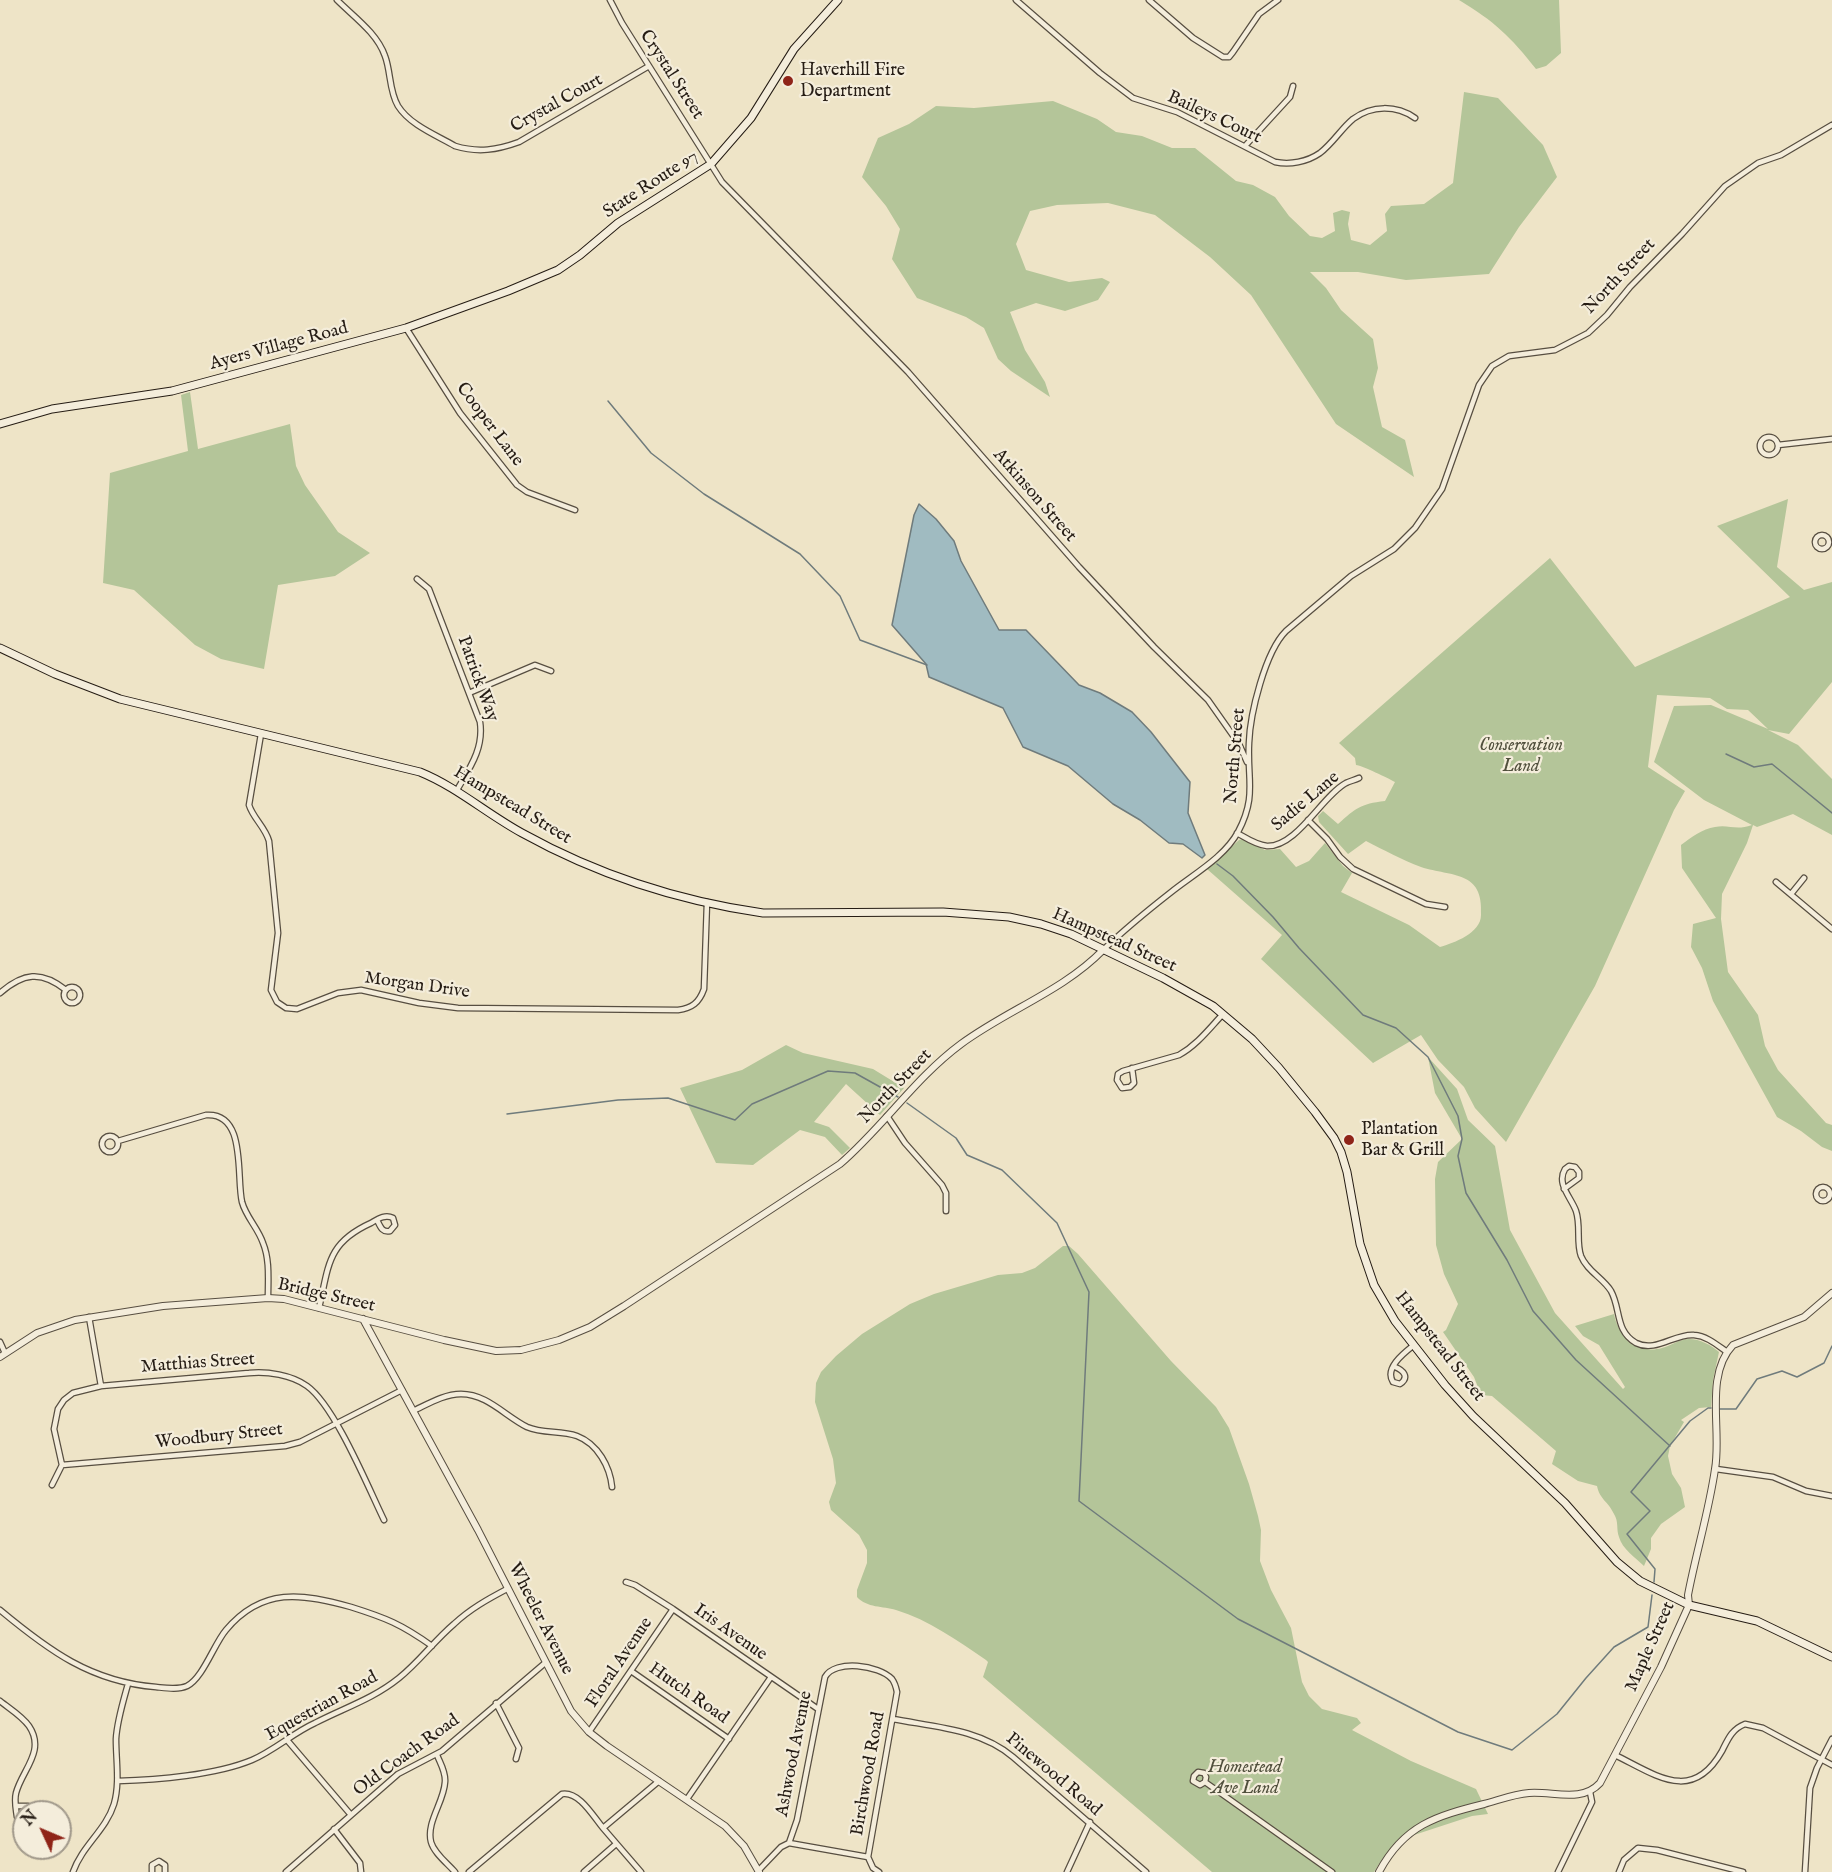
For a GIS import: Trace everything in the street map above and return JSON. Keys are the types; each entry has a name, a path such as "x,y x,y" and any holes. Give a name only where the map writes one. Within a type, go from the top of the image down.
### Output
{"main road":[{"name":"State Route 97","path":"558,270 618,223 711,164 752,118 794,49 838,0"},
{"name":"Ayers Village Road","path":"0,424 27,414 52,409 172,391 406,328 558,270"},
{"name":"Hampstead Street","path":"0,648 102,693 166,712 406,768 457,790 521,833 576,861 601,872 675,894 736,910 763,913 943,912 1009,917 1066,932 1189,991 1223,1014 1252,1039 1279,1068 1334,1138 1347,1172 1360,1244 1374,1285 1395,1321 1445,1385 1473,1416 1565,1503 1622,1566 1640,1581 1689,1605 1750,1619 1778,1630 1832,1657"}],"street":[{"name":"Crystal Court","path":"337,0 380,45 398,106 411,120 455,146 463,148 488,151 519,142 649,66"},
{"name":"Crystal Street","path":"610,0 622,23 722,182 791,252"},
{"name":"Baileys Court","path":"1016,0 1128,95 1177,112 1275,162 1301,161 1318,154 1353,120 1370,111 1394,108 1415,118"},
{"path":"1149,0 1193,38 1223,57 1229,57 1259,14 1278,0"},
{"path":"1245,146 1288,99 1293,86"},
{"name":"North Street","path":"577,1333 645,1293 828,1173 856,1150 931,1071 959,1046 978,1032 1057,987 1091,962 1222,851 1237,832 1250,797 1251,779 1248,764 1253,709 1278,639 1346,580 1386,555 1415,528 1442,489 1479,385 1488,371 1497,362 1509,356 1555,350 1588,333 1721,190 1738,176 1764,161 1781,155 1832,125"},
{"name":"Atkinson Street","path":"791,252 908,372 990,468 1123,615 1208,699 1239,744 1248,764"},
{"name":"Cooper Lane","path":"406,328 467,423 517,485 527,492 575,510"},
{"path":"1778,445 1832,440"},
{"name":"Patrick Way","path":"417,579 429,589 482,733 476,757 457,790"},
{"path":"469,693 535,665 550,671"},
{"name":"Morgan Drive","path":"261,734 249,805 265,830 269,841 278,933 271,990 277,1002 286,1008 297,1009 338,993 356,990 419,1003 458,1008 678,1010 690,1008 699,1000 704,989 707,902"},
{"name":"Sadie Lane","path":"1237,832 1257,844 1266,846 1288,840 1344,784 1359,778"},
{"path":"1308,820 1328,839 1340,857 1353,869 1426,904 1445,907"},
{"path":"1791,894 1804,878"},
{"path":"1776,882 1832,929"},
{"path":"0,993 13,982 30,976 51,980 66,990"},
{"path":"1132,1068 1134,1083 1130,1087 1122,1088 1118,1084 1117,1076 1121,1071 1179,1054 1188,1049 1223,1014"},
{"path":"118,1141 206,1115 218,1116 227,1121 235,1136 243,1204 264,1246 268,1298"},
{"path":"887,1116 905,1143 942,1185 946,1193 946,1211"},
{"path":"1564,1189 1578,1179 1579,1172 1575,1167 1567,1167 1563,1172 1564,1189 1578,1216 1578,1245 1582,1258 1611,1291 1620,1325 1637,1343 1650,1345 1694,1335 1711,1340 1727,1352 1733,1345 1804,1317 1832,1293"},
{"path":"319,1308 329,1263 336,1249 350,1233 377,1220"},
{"name":"Bridge Street","path":"3,1355 47,1329 65,1322 163,1306 268,1298 284,1299 454,1343 496,1351 532,1348 577,1333"},
{"path":"89,1317 101,1386"},
{"name":"Wheeler Avenue","path":"363,1319 478,1530 571,1711 589,1732 607,1746 687,1799 733,1833 747,1850 758,1871"},
{"path":"0,1342 3,1355"},
{"path":"1395,1367 1399,1358 1414,1345"},
{"name":"Maple Street","path":"1590,1792 1600,1783 1615,1755 1676,1637 1689,1605 1688,1595 1716,1469 1716,1396 1721,1365 1727,1352"},
{"name":"Matthias Street","path":"62,1465 54,1438 54,1429 58,1409 73,1393 101,1386 266,1373 307,1386 315,1394 336,1424 384,1520"},
{"name":"Woodbury Street","path":"62,1465 285,1446 300,1442 402,1390"},
{"path":"413,1412 452,1395 478,1397 527,1427 577,1436 587,1442 603,1458 611,1476 612,1487"},
{"path":"52,1485 62,1465"},
{"path":"1716,1469 1773,1477 1803,1490 1832,1496"},
{"name":"Iris Avenue","path":"626,1582 635,1585 673,1610 818,1709"},
{"name":"Equestrian Road","path":"118,1781 152,1779 227,1767 253,1760 315,1723 376,1695 406,1672 470,1610 507,1589"},
{"path":"0,1610 54,1652 92,1672 128,1684 177,1688 189,1685 199,1674 217,1642 233,1622 254,1606 293,1596 320,1598 387,1618 404,1626 432,1646"},
{"name":"Floral Avenue","path":"589,1732 673,1610"},
{"name":"Old Coach Road","path":"286,1872 399,1774 437,1755 545,1663"},
{"name":"Ashwood Avenue","path":"789,1843 798,1813 825,1677 831,1669 856,1666 886,1675 894,1683"},
{"name":"Hutch Road","path":"631,1671 729,1739"},
{"path":"687,1799 771,1677"},
{"name":"Birchwood Road","path":"789,1843 868,1857 897,1698 894,1683"},
{"path":"73,1872 80,1855 110,1814 115,1799 118,1781 117,1732 128,1684"},
{"path":"0,1701 28,1725 34,1740 32,1760 16,1792 16,1800"},
{"path":"496,1703 518,1745 519,1752 516,1759"},
{"name":"Pinewood Road","path":"893,1719 966,1733 994,1743 1090,1822 1146,1872"},
{"path":"1615,1755 1666,1779 1684,1782 1703,1774 1713,1766 1732,1733 1745,1724 1763,1728 1832,1765"},
{"path":"1805,1872 1810,1788 1832,1739"},
{"path":"287,1740 351,1815"},
{"path":"437,1755 444,1772 445,1784 432,1824 431,1840 436,1850 455,1872"},
{"path":"603,1828 659,1781"},
{"path":"1205,1782 1332,1872"},
{"path":"1379,1872 1401,1840 1416,1828 1441,1815 1527,1793 1574,1795 1590,1792 1592,1802 1558,1872"},
{"path":"470,1872 562,1794 568,1793 576,1797 641,1872"},
{"path":"1067,1872 1090,1822"},
{"path":"334,1829 360,1863 361,1872"},
{"path":"758,1871 781,1847 789,1843"},
{"path":"584,1872 616,1844"},
{"path":"1619,1872 1624,1860 1638,1848 1657,1850 1743,1872"},
{"path":"868,1857 873,1868 879,1872"},
{"path":"152,1872 152,1865 159,1861 165,1865 165,1872"}],"green space":[{"path":"1459,0 1559,0 1561,53 1546,66 1536,69 1501,30"},
{"path":"1464,92 1498,98 1543,145 1557,177 1519,227 1489,274 1406,280 1358,272 1310,272 1326,288 1341,310 1373,339 1378,368 1373,387 1382,427 1405,440 1414,477 1336,424 1251,295 1210,257 1155,215 1108,203 1057,205 1030,211 1016,244 1026,270 1069,282 1102,278 1110,282 1098,300 1065,311 1036,303 1010,312 1025,350 1045,382 1050,397 1011,371 998,359 984,328 966,317 917,298 892,259 900,229 886,206 862,177 878,138 909,124 936,106 974,108 1053,101 1097,119 1116,132 1142,136 1172,148 1195,148 1236,181 1253,185 1275,197 1289,216 1310,236 1322,238 1335,231 1333,213 1342,210 1350,212 1348,224 1351,240 1370,245 1387,231 1385,214 1391,206 1424,204 1453,183"},
{"path":"190,392 198,449 290,424 296,466 305,485 338,532 370,553 335,576 278,585 264,669 221,659 195,645 134,590 103,583 110,473 188,451 181,395"},
{"name":"Conservation Land","path":"1788,499 1777,567 1804,590 1832,582 1832,682 1789,734 1768,730 1798,745 1832,779 1832,835 1793,814 1757,827 1753,825 1747,843 1722,894 1721,919 1728,972 1758,1015 1765,1046 1778,1070 1826,1123 1832,1125 1832,1151 1822,1147 1777,1117 1713,1001 1702,968 1691,947 1693,924 1716,918 1682,868 1681,845 1710,828 1752,825 1704,800 1654,762 1674,706 1711,705 1768,729 1748,710 1727,709 1710,698 1657,695 1648,767 1685,791 1674,810 1595,986 1506,1142 1475,1108 1464,1087 1438,1060 1421,1035 1373,1063 1261,959 1282,935 1207,869 1242,839 1265,850 1280,849 1296,867 1309,861 1325,843 1343,866 1352,873 1341,892 1409,925 1440,947 1466,936 1477,927 1481,915 1481,900 1472,883 1464,878 1421,867 1366,841 1348,854 1319,822 1318,816 1323,811 1338,824 1359,808 1385,801 1395,782 1356,765 1355,758 1339,743 1550,558 1635,667 1790,597 1717,526"},
{"path":"786,1045 803,1053 873,1069 904,1088 880,1115 846,1084 814,1122 829,1127 850,1148 842,1155 825,1137 800,1130 753,1165 716,1163 680,1088 742,1070"},
{"path":"1428,1057 1457,1089 1468,1120 1495,1146 1510,1230 1555,1313 1623,1389 1625,1387 1599,1345 1583,1336 1575,1326 1614,1314 1620,1330 1630,1342 1645,1349 1665,1347 1682,1340 1693,1339 1719,1352 1713,1380 1711,1407 1699,1408 1681,1420 1684,1422 1670,1446 1668,1456 1672,1474 1681,1488 1685,1507 1661,1524 1651,1538 1651,1549 1644,1566 1621,1541 1616,1517 1597,1486 1578,1481 1552,1464 1556,1451 1492,1396 1481,1395 1474,1377 1443,1332 1458,1304 1444,1274 1436,1245 1435,1179 1438,1162 1462,1139 1435,1093"},
{"name":"Homestead Ave Land","path":"1063,1246 1069,1246 1078,1254 1171,1361 1216,1407 1229,1428 1258,1516 1261,1530 1260,1561 1271,1590 1291,1628 1302,1682 1309,1696 1322,1709 1357,1718 1361,1723 1352,1730 1411,1761 1476,1789 1488,1814 1472,1816 1411,1836 1379,1864 1374,1872 1212,1872 983,1677 988,1662 986,1660 920,1619 896,1610 870,1605 857,1597 857,1590 867,1563 867,1550 859,1535 831,1510 829,1502 836,1483 833,1459 815,1402 816,1383 821,1372 862,1334 910,1304 934,1294 998,1275 1022,1273 1035,1268"}],"water":[{"path":"919,504 936,519 954,541 961,561 999,630 1026,630 1079,685 1100,693 1132,712 1151,732 1190,782 1188,813 1205,855 1202,858 1183,844 1169,843 1140,820 1113,804 1068,766 1023,747 1003,708 929,677 926,664 892,625 914,515"}],"waterway":[{"path":"608,401 651,453 704,494 800,554 840,596 860,640 927,665"},
{"path":"1726,754 1754,767 1772,764 1832,813"},
{"path":"1217,864 1233,876 1273,917 1299,948 1363,1015 1396,1028 1428,1057 1458,1116 1462,1139 1458,1156 1466,1193 1507,1260 1533,1311 1576,1360 1670,1446"},
{"path":"507,1114 618,1100 668,1098 735,1120 752,1104 828,1071 855,1073 898,1097"},
{"path":"907,1103 956,1138 967,1155 1002,1170 1057,1223 1089,1292 1079,1501 1238,1619 1458,1732 1512,1750 1557,1714 1614,1647 1648,1627 1652,1595"},
{"path":"1720,1409 1736,1409 1757,1379 1782,1371 1797,1377 1824,1363 1832,1346"},
{"path":"1654,1582 1655,1569 1627,1534 1650,1511 1631,1492 1690,1421 1711,1408"}],"place":[{"name":"Haverhill Fire Department","path":"788,81"},
{"name":"Plantation Bar & Grill","path":"1349,1140"}]}
